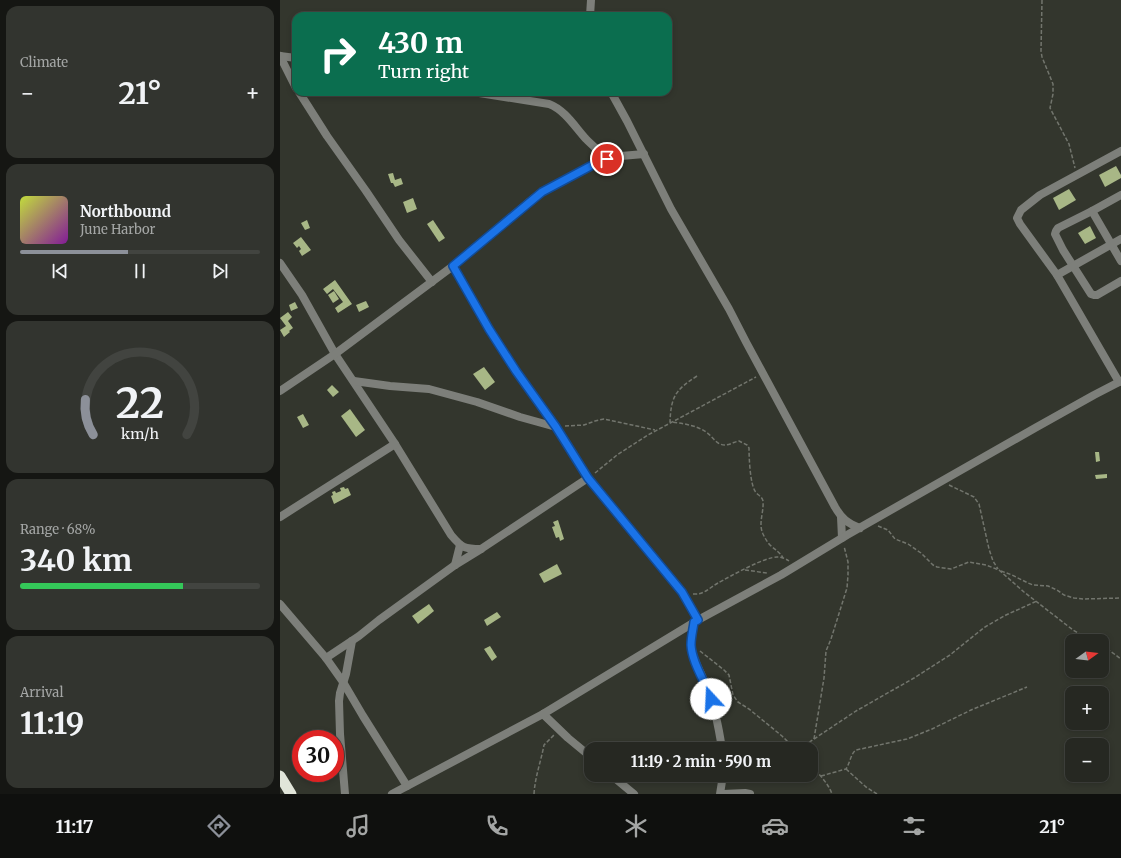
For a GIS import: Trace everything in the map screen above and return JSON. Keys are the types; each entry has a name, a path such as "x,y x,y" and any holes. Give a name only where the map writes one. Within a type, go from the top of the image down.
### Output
{"highway":[{"path":"280,776 291,794"}],"street":[{"path":"590,12 591,0"},
{"path":"280,56 292,58"},
{"path":"280,56 292,80"},
{"path":"302,96 327,136 399,240 432,282"},
{"path":"498,96 555,106 607,159"},
{"path":"613,96 671,209 729,309 841,517 850,524 860,528"},
{"path":"392,794 543,714 696,621 781,575 842,538 1041,424 1120,382 1056,275 1017,218 1020,210 1040,195 1121,151"},
{"path":"280,392 335,354 453,266 542,192 600,161 644,154"},
{"path":"1121,195 1058,228 1055,234 1091,294 1094,295 1101,293 1121,281"},
{"path":"1092,211 1121,261"},
{"path":"1056,275 1121,239"},
{"path":"280,263 302,295 335,354 354,381 451,534 460,545 470,549 482,549"},
{"path":"453,266 489,329 516,371 556,427 588,478 682,592 696,621 691,644 694,659 707,688 714,710 721,742"},
{"path":"354,381 429,389 464,398 556,427"},
{"path":"280,517 394,444"},
{"path":"326,658 352,641 455,565 482,549 588,478"},
{"path":"841,517 842,538"},
{"path":"455,565 460,545"},
{"path":"280,604 326,658 343,682 366,722 407,786"},
{"path":"346,794 340,734 339,701 352,641"},
{"path":"543,714 584,751"},
{"path":"619,782 634,794"},
{"path":"720,794 722,782"},
{"path":"723,794 750,794"}],"path":[{"path":"1042,0 1041,51 1053,84 1053,94 1050,108 1069,144 1077,176"},
{"path":"588,478 618,455 655,430 763,373"},
{"path":"670,422 674,397 680,389 697,376"},
{"path":"556,427 584,426 595,421 604,420 655,430"},
{"path":"670,422 696,427 706,432 720,444 727,445 739,441 747,445 749,448 750,466 755,491 763,500 761,528 770,546 780,553 783,558"},
{"path":"941,482 974,497 977,501 980,507 981,519 991,557 999,570 1024,592 1080,634"},
{"path":"868,524 888,530 894,538 908,544 937,567 951,569 969,562 986,565 1033,585 1048,586 1064,595 1074,598 1121,598"},
{"path":"814,739 824,678 826,651 847,588 848,562 842,538"},
{"path":"682,592 691,594 703,593 743,570 771,558 780,557 796,566"},
{"path":"743,570 781,575"},
{"path":"810,742 856,711 914,678 950,655 985,627 1006,615 1037,601"},
{"path":"691,644 729,675 733,695 738,702 749,709 788,742"},
{"path":"1109,650 1121,659"},
{"path":"821,776 846,769 853,751 907,739 1027,687"},
{"path":"534,794 535,782 544,744 559,729"},
{"path":"846,769 866,788 877,794"},
{"path":"818,773 832,794"}],"building":[{"path":"1116,166 1121,178 1105,187 1099,175"},
{"path":"393,173 395,180 401,178 403,184 395,187 393,183 391,183 388,174"},
{"path":"1069,189 1076,200 1059,210 1053,198"},
{"path":"413,198 417,209 407,213 403,202"},
{"path":"307,220 310,228 305,230 301,223"},
{"path":"433,220 445,238 439,242 427,224"},
{"path":"1090,226 1096,238 1085,244 1078,233"},
{"path":"301,237 311,250 302,256 299,251 301,249 299,246 297,248 293,243"},
{"path":"335,280 352,304 338,313 335,308 343,302 333,289 327,294 323,289"},
{"path":"334,291 339,299 333,303 328,295"},
{"path":"366,301 369,307 359,312 356,305"},
{"path":"295,302 298,308 291,311 289,305"},
{"path":"288,312 292,317 288,321 293,328 284,337 280,330 286,326 280,318"},
{"path":"484,367 495,382 485,390 473,374"},
{"path":"332,385 339,392 333,397 327,390"},
{"path":"350,409 365,430 356,437 341,416"},
{"path":"303,414 309,425 303,428 297,417"},
{"path":"1095,452 1099,452 1100,461 1096,462"},
{"path":"1107,474 1107,478 1096,479 1095,475"},
{"path":"344,487 345,489 348,488 351,495 334,504 331,496 333,495 332,492 335,491 336,493 341,491 340,488"},
{"path":"558,520 564,539 560,541 559,537 556,538 552,527 555,526 553,522"},
{"path":"557,564 562,574 544,583 539,574"},
{"path":"429,604 434,611 418,624 412,616"},
{"path":"497,612 501,617 487,626 484,620"},
{"path":"490,646 497,657 492,661 484,649"}],"route":[{"path":"607,159 600,161 542,192 453,266 489,329 516,371 556,427 588,478 682,592 691,607 698,620 694,622 691,639 692,652 711,699"}]}
